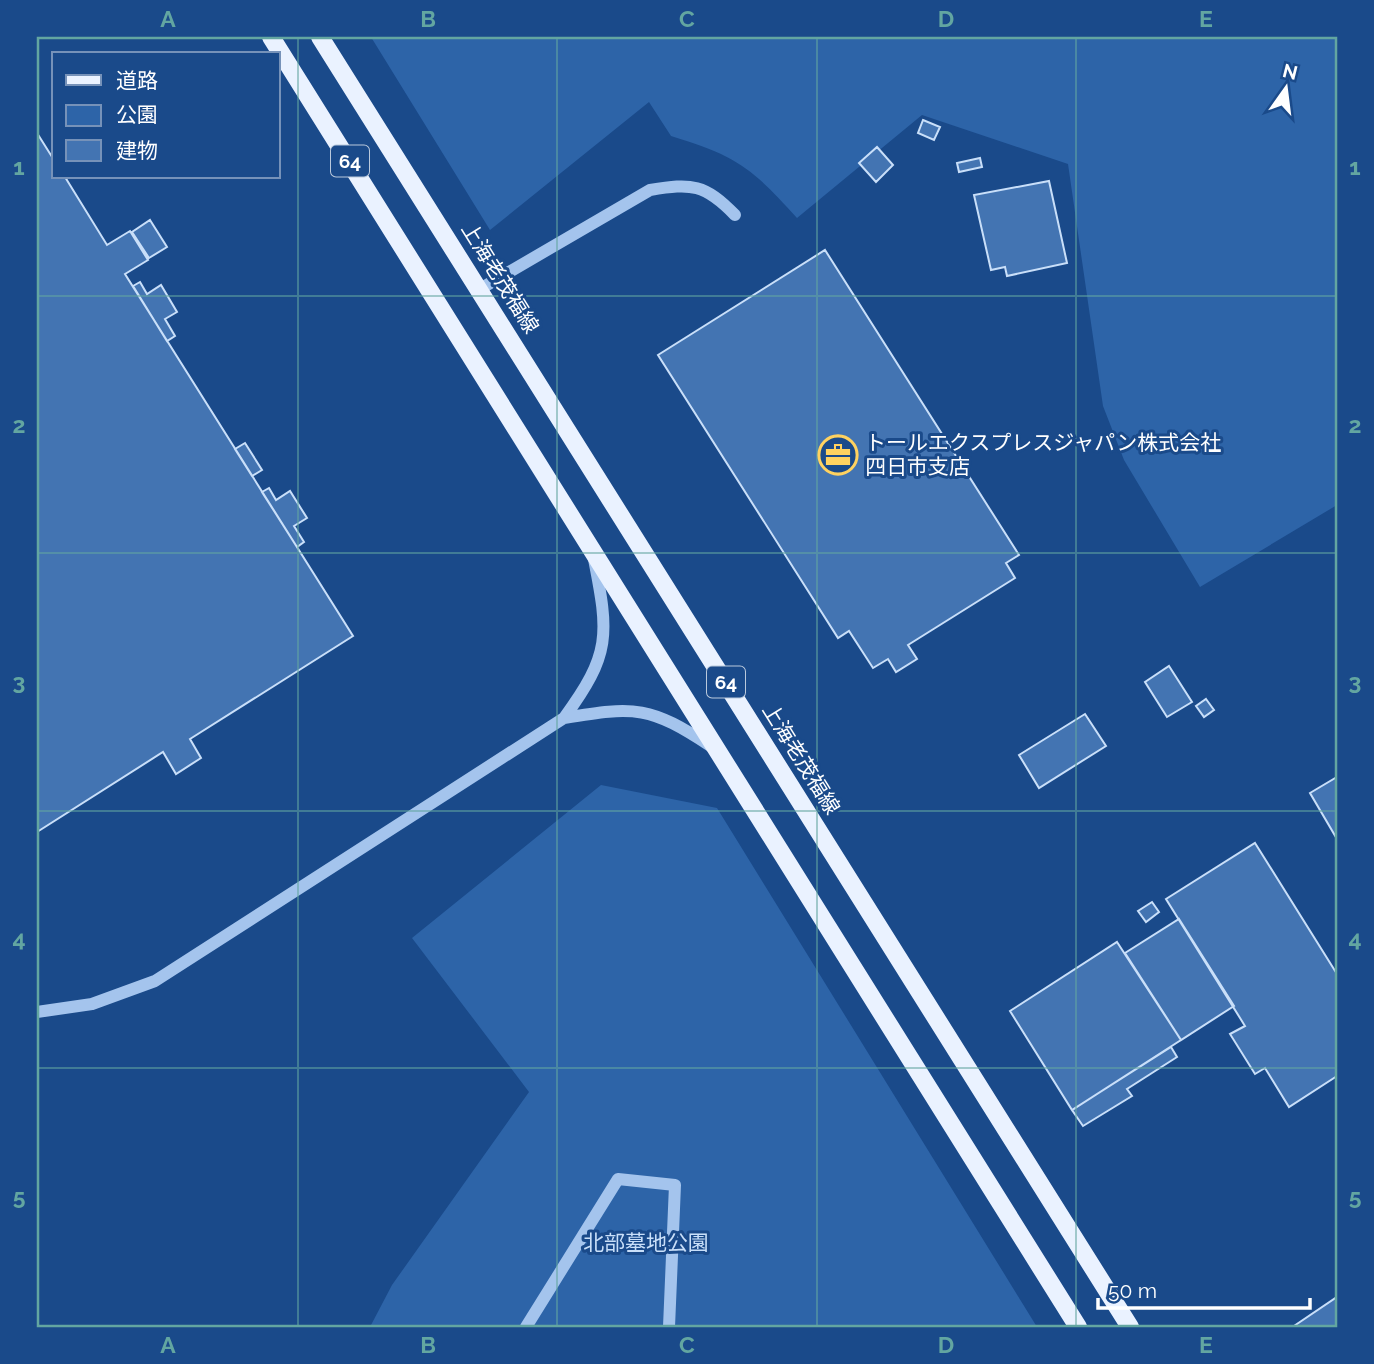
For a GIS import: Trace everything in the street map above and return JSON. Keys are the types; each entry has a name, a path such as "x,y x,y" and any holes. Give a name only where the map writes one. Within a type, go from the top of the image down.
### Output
{"main road":[{"name":"64","path":"271,37 1078,1327"},
{"name":"上海老茂福線","path":"320,37 1130,1327"}],"street":[{"path":"480,289 650,190 681,185 714,193 735,215"},
{"path":"37,1012 92,1004 155,981 564,718 596,671 604,649 605,625 592,548"},
{"path":"564,718 633,709 655,715 685,729 718,751"},
{"path":"526,1327 618,1180 675,1185 669,1327"}],"green space":[{"path":"371,37 1337,37 1337,505 1200,587 1124,460 1103,406 1068,164 922,115 797,218 768,187 742,166 712,150 671,136 649,102 490,230"},
{"name":"北部墓地公園","path":"601,785 717,808 1037,1327 370,1327 392,1285 529,1092 412,938"}],"building":[{"path":"923,120 940,127 934,140 918,133"},
{"path":"37,133 52,157 52,178 66,178 107,245 130,231 148,260 125,274 353,636 190,739 201,758 176,774 163,752 37,832"},
{"path":"877,147 893,165 876,182 859,163"},
{"path":"980,158 982,167 959,172 957,163"},
{"path":"1049,181 1067,263 1007,276 1005,267 991,270 974,195"},
{"path":"150,220 167,247 149,258 132,232"},
{"name":"トールエクスプレスジャパン株式会社 四日市支店","path":"825,250 1019,555 1006,563 1015,578 908,645 917,659 896,672 888,659 873,668 849,631 838,638 658,355"},
{"path":"140,282 147,294 161,285 177,312 165,319 175,336 167,341 133,286"},
{"path":"245,443 262,470 252,476 235,449"},
{"path":"269,488 276,500 290,491 307,518 294,526 304,542 297,547 262,492"},
{"path":"1169,666 1192,702 1167,717 1145,682"},
{"path":"1206,699 1214,710 1204,717 1196,706"},
{"path":"1085,714 1106,746 1039,788 1019,755"},
{"path":"1337,777 1337,839 1310,793"},
{"path":"1255,843 1337,974 1337,1076 1289,1107 1265,1068 1255,1074 1230,1034 1245,1026 1166,899"},
{"path":"1152,902 1159,912 1146,922 1138,911"},
{"path":"1179,919 1234,1006 1181,1040 1125,953"},
{"path":"1117,942 1181,1040 1072,1110 1010,1011"},
{"path":"1171,1047 1177,1057 1127,1089 1132,1096 1083,1126 1072,1110"},
{"path":"1337,1297 1337,1327 1294,1327 1294,1326"}],"place":[{"name":"トールエクスプレスジャパン株式会社 四日市支店","path":"838,455"}]}
